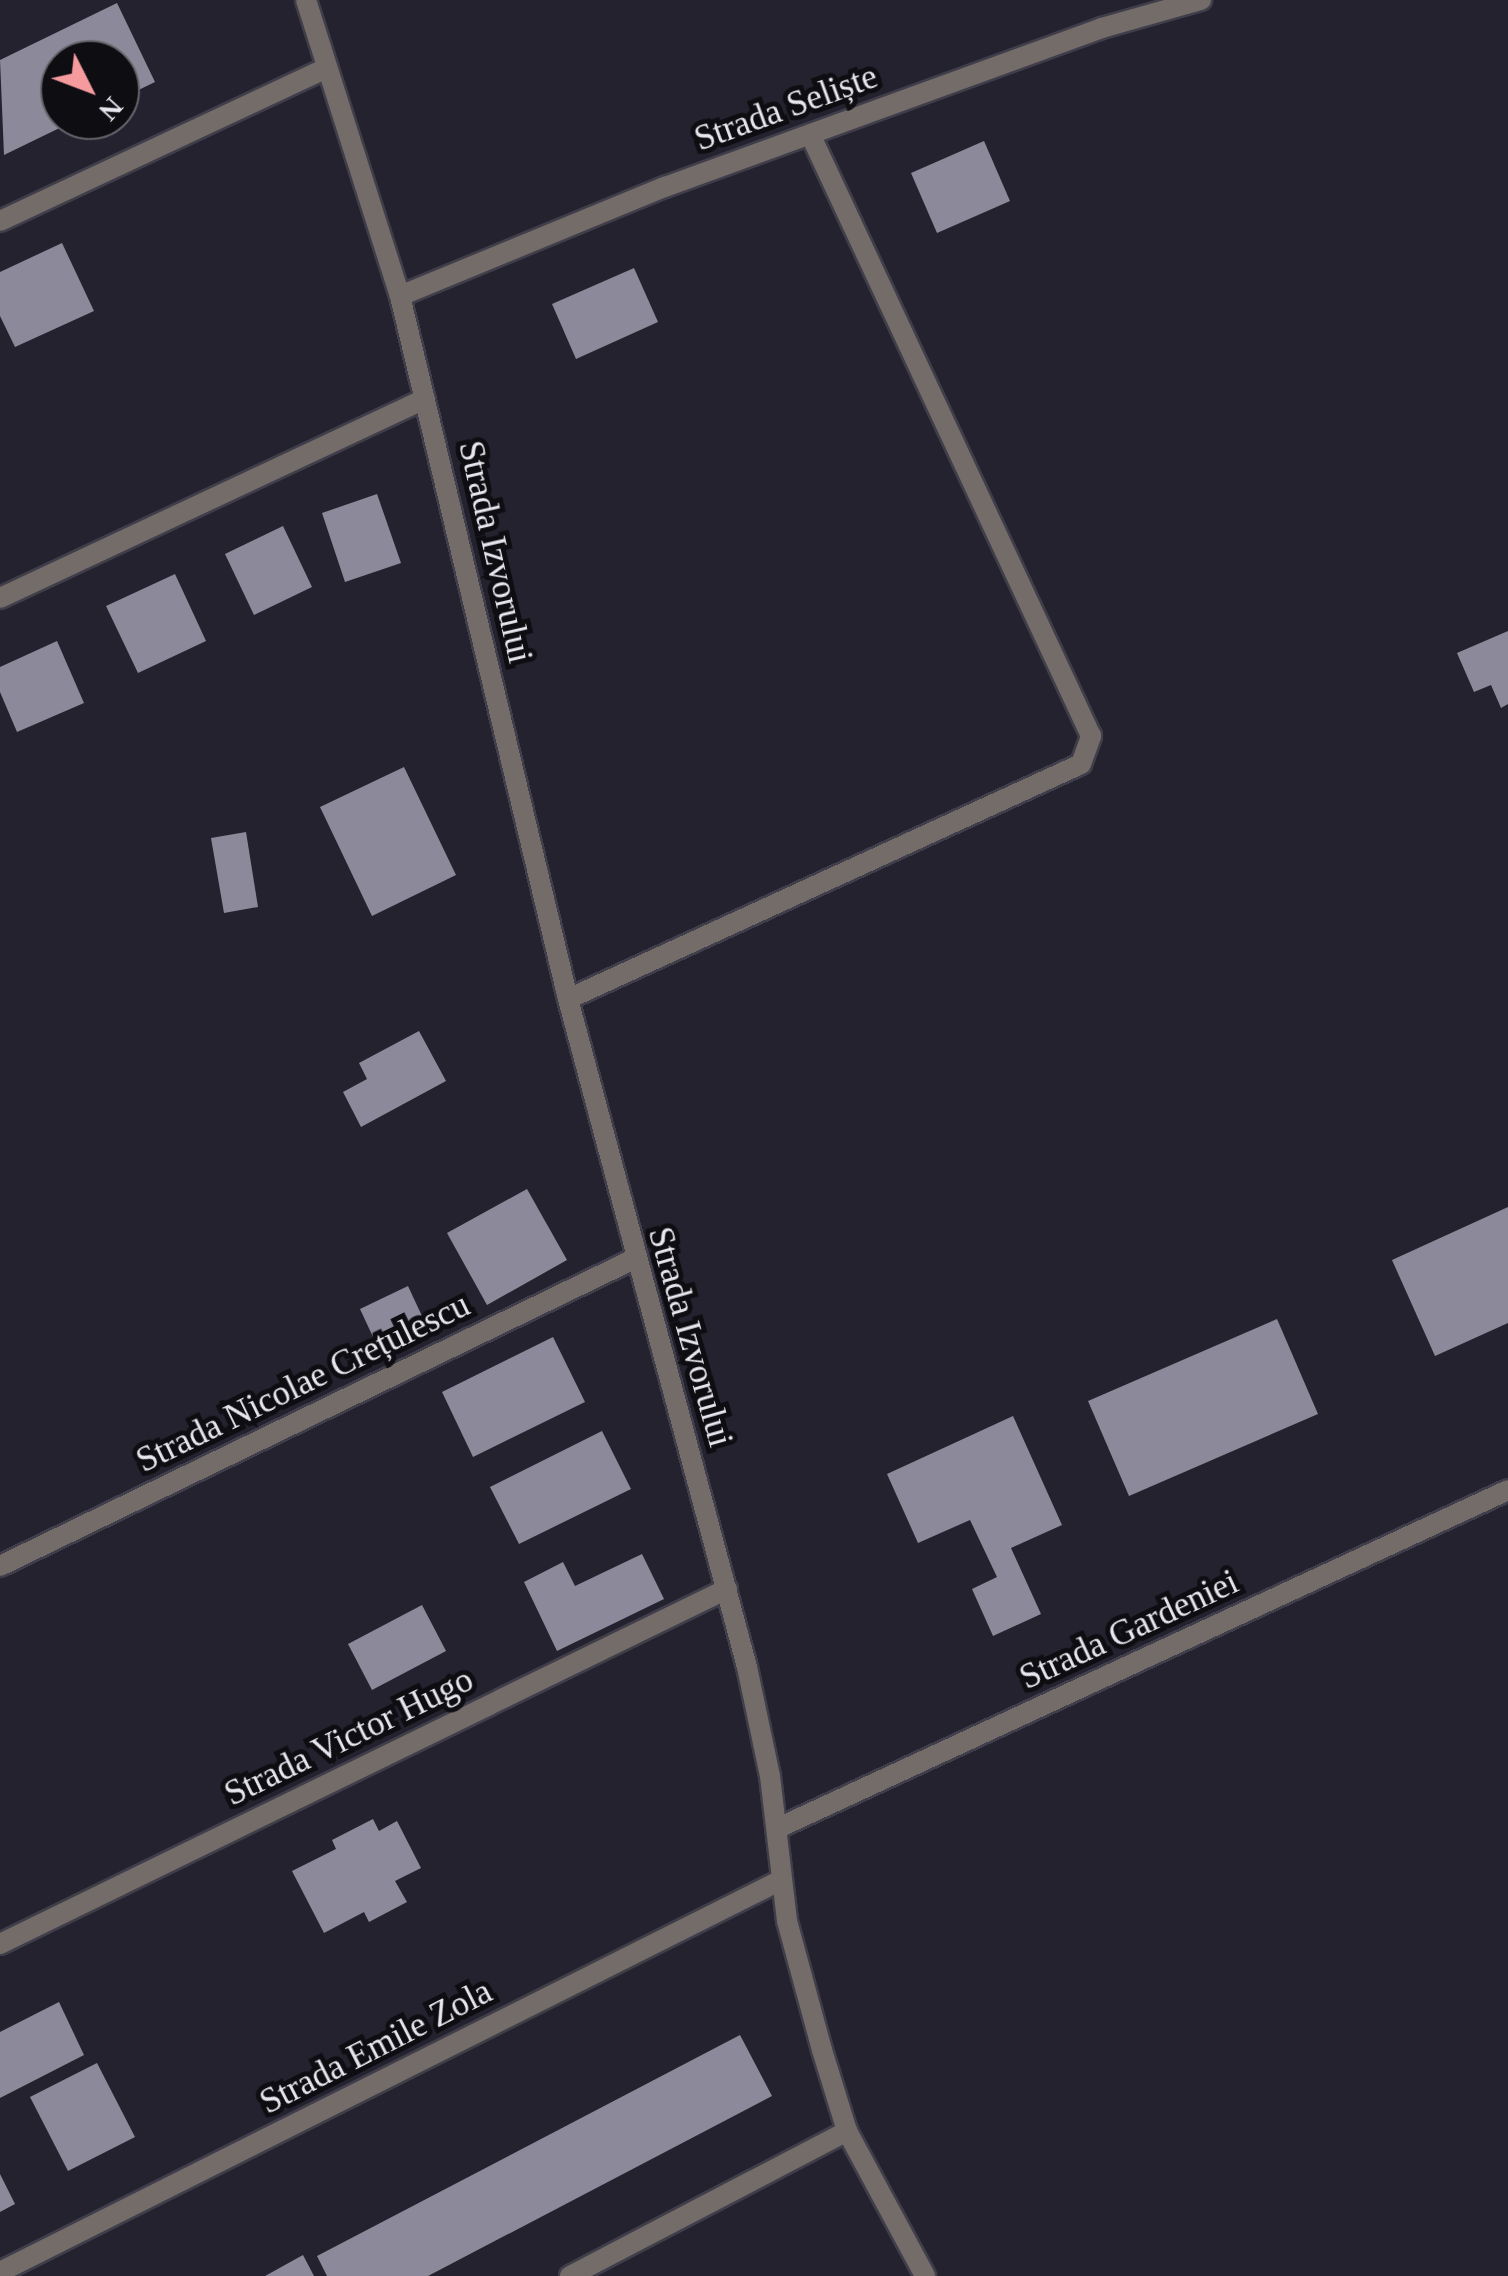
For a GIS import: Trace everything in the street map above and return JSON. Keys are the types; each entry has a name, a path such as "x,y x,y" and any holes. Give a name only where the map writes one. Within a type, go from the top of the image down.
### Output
{"street":[{"name":"Strada Izvorului","path":"306,0 400,296 568,1000 634,1259 727,1588 778,1828 781,1880 847,2131 926,2276"},
{"name":"Strada Seliște","path":"400,296 810,134 1102,28 1201,0"},
{"path":"0,221 327,68"},
{"path":"568,1000 1081,764 1092,736 810,134"},
{"path":"0,598 425,399"},
{"name":"Strada Nicolae Crețulescu","path":"0,1566 634,1259"},
{"name":"Strada Gardeniei","path":"778,1828 1508,1490"},
{"name":"Strada Victor Hugo","path":"0,1944 727,1588"},
{"name":"Strada Emile Zola","path":"0,2272 781,1880"},
{"path":"570,2276 847,2131"}],"building":[{"path":"117,3 135,40 41,40"},
{"path":"40,41 40,138 4,155 0,60"},
{"path":"140,51 155,82 140,89"},
{"path":"984,141 1010,201 937,233 911,173"},
{"path":"62,243 94,311 15,347 0,316 0,272"},
{"path":"634,268 658,322 576,359 552,304"},
{"path":"377,494 401,563 345,582 322,513"},
{"path":"283,526 312,587 254,615 225,554"},
{"path":"175,574 206,641 138,673 106,606"},
{"path":"1508,631 1508,704 1501,708 1491,685 1474,692 1457,653"},
{"path":"57,641 84,703 17,732 0,692 0,667"},
{"path":"404,767 456,875 372,916 320,807"},
{"path":"246,832 258,907 224,913 211,838"},
{"path":"419,1031 446,1081 361,1127 343,1092 367,1079 359,1063"},
{"path":"527,1189 567,1260 487,1305 447,1233"},
{"path":"1508,1207 1508,1323 1435,1356 1392,1260"},
{"path":"408,1286 428,1329 380,1352 360,1309"},
{"path":"1277,1319 1318,1414 1129,1496 1088,1401"},
{"path":"553,1337 585,1402 473,1457 442,1392"},
{"path":"1013,1416 1062,1525 1011,1548 1041,1614 993,1636 972,1589 997,1577 970,1520 918,1543 887,1474"},
{"path":"602,1431 631,1489 519,1544 490,1487"},
{"path":"642,1554 664,1599 557,1651 524,1582 563,1562 575,1586"},
{"path":"422,1605 446,1651 372,1690 348,1644"},
{"path":"373,1819 379,1831 397,1821 421,1868 395,1881 407,1902 369,1922 364,1912 324,1933 292,1871 336,1849 332,1840"},
{"path":"59,2002 84,2055 0,2098 0,2032"},
{"path":"740,2035 772,2096 428,2276 327,2276 317,2256"},
{"path":"97,2063 135,2137 68,2171 30,2097"},
{"path":"0,2174 15,2204 0,2212"},
{"path":"303,2255 314,2276 265,2276"}]}
